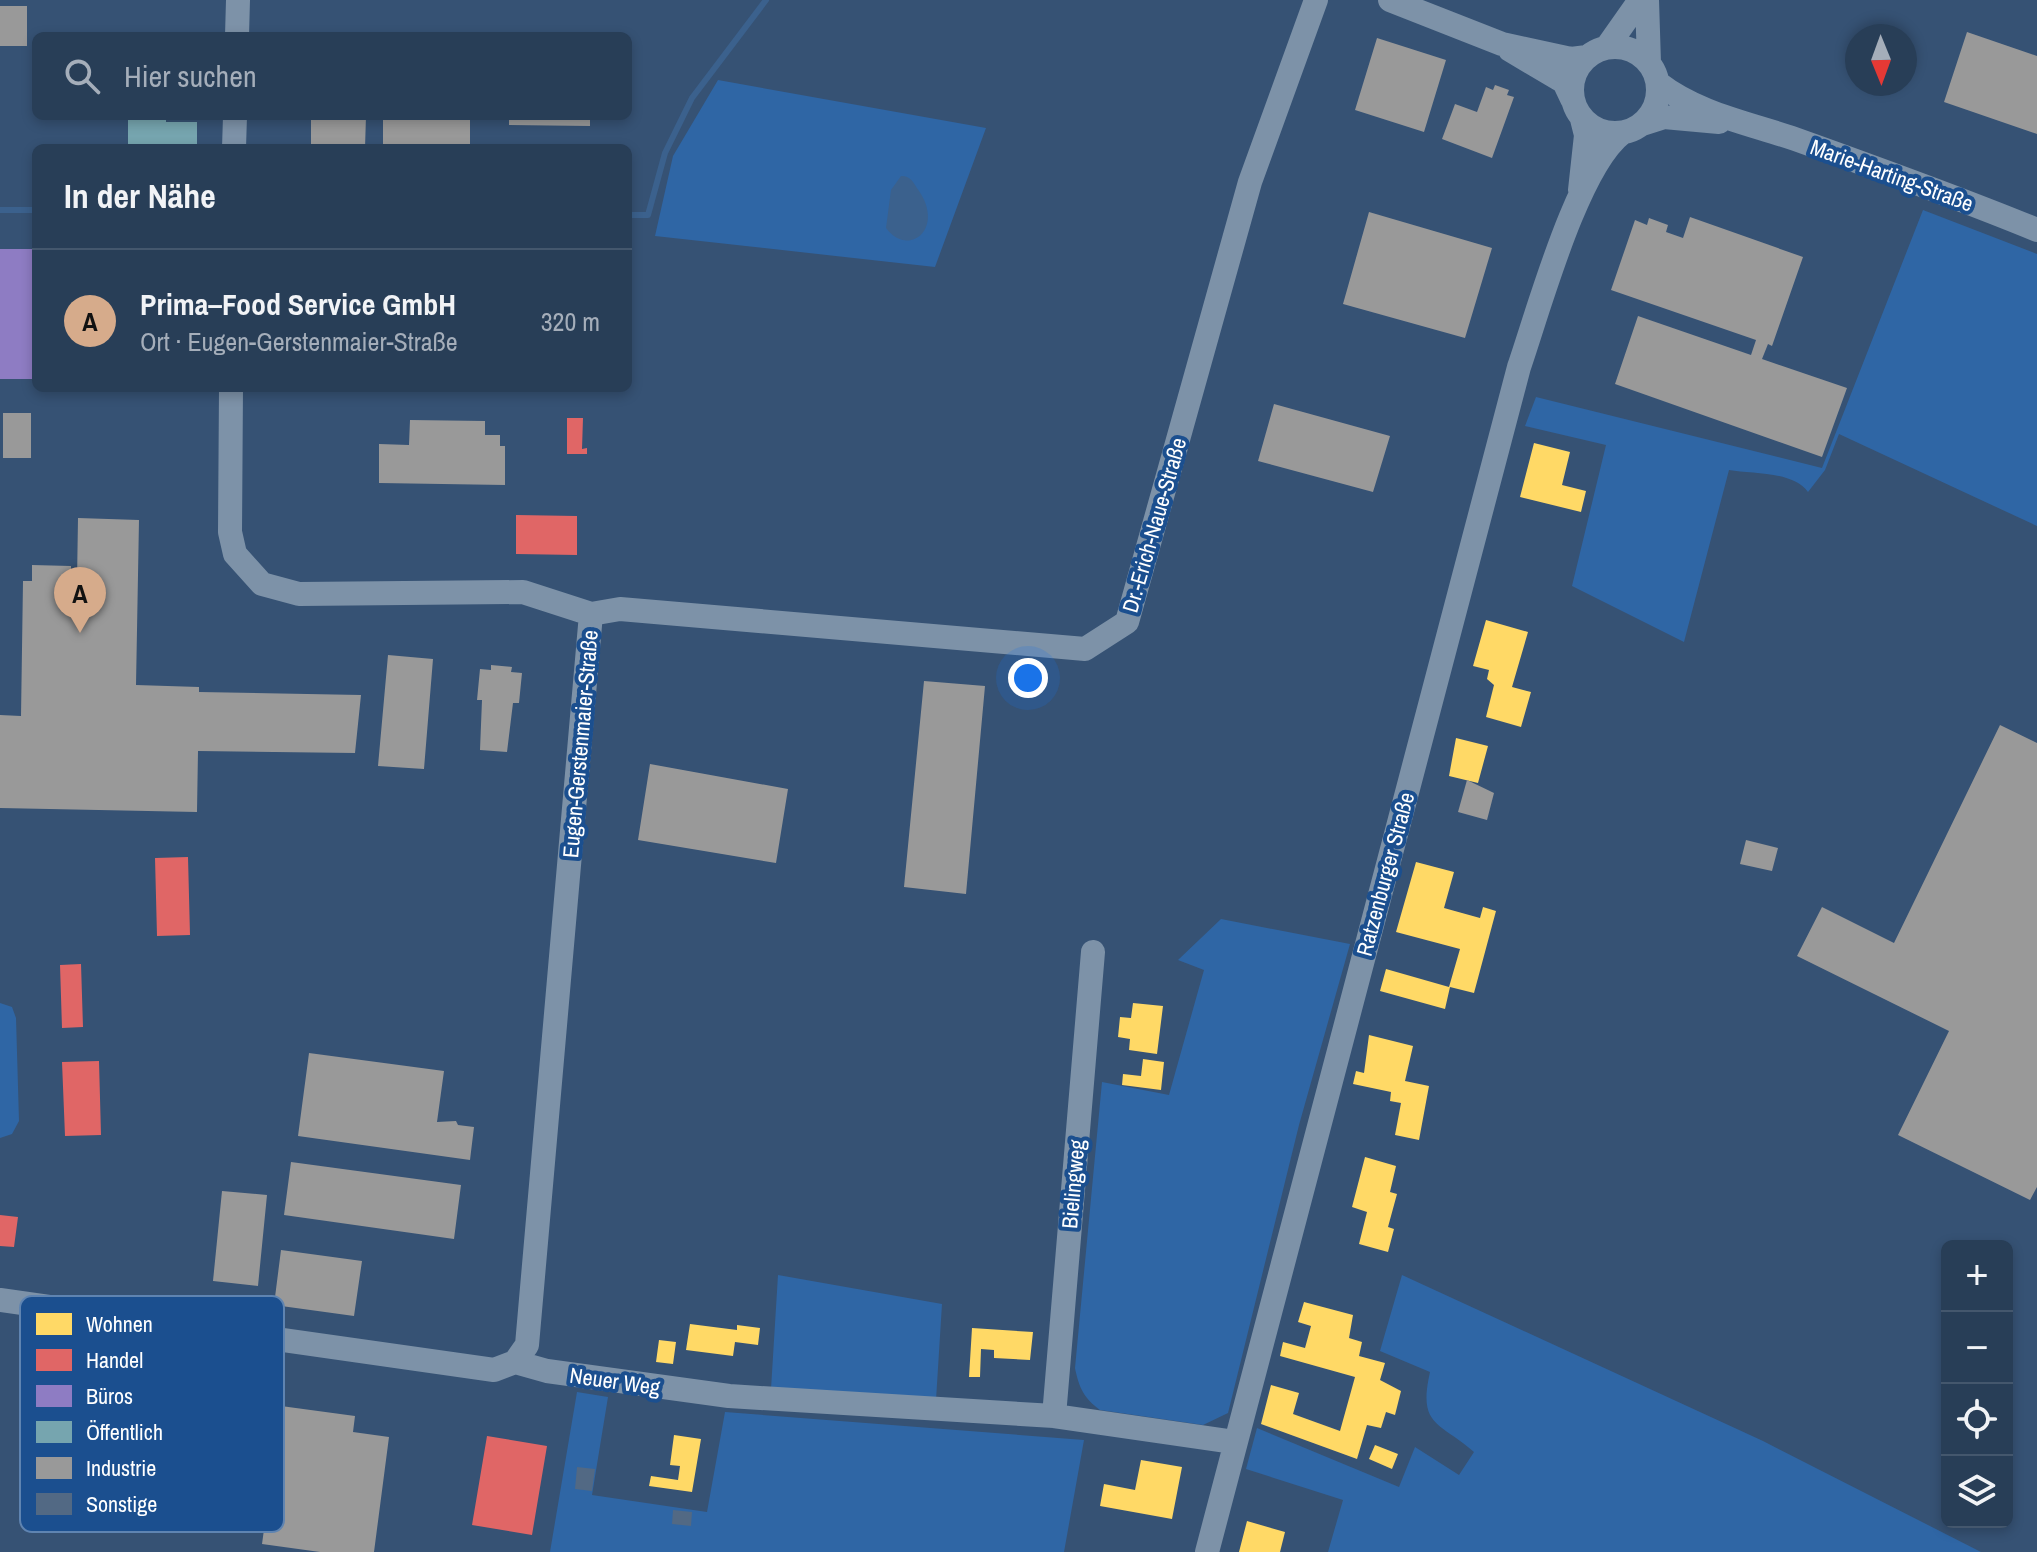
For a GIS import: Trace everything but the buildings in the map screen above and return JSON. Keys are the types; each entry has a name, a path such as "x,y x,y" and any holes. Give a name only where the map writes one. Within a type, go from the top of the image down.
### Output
{"street":[{"path":"237,32 238,0"},
{"name":"Dr.-Erich-Naue-Straße","path":"591,614 620,609 1085,649 1127,622 1250,182 1316,0"},
{"path":"1390,0 1502,44 1571,59 1597,52 1630,49 1684,100 1745,125"},
{"path":"1640,0 1574,76 1577,109 1600,131 1632,129 1664,117 1745,125"},
{"path":"1578,201 1610,143 1632,129 1656,106 1647,0"},
{"path":"1502,44 1564,82 1586,135 1578,201"},
{"path":"234,144 235,120"},
{"name":"Marie-Harting-Straße","path":"1745,125 1966,201 2037,230"},
{"name":"Ratzenburger Straße","path":"1207,1552 1519,367 1578,201"},
{"name":"Eugen-Gerstenmaier-Straße","path":"231,392 230,532 235,554 262,584 299,594 523,592 591,614 527,1345 515,1362"},
{"name":"Bielingweg","path":"1054,1416 1093,952"},
{"name":"Neuer Weg","path":"0,1300 20,1303"},
{"name":"Neuer Weg","path":"284,1340 494,1370 515,1362 547,1371 729,1396 1054,1416 1234,1442"}],"shaded area":[{"path":"718,80 986,128 935,267 655,236 673,156"},
{"path":"901,176 912,180 926,205 926,227 913,239 895,237 886,228 891,190"},
{"path":"1923,210 2037,254 2037,526 1839,434 1825,470 1808,492 1793,480 1729,470 1684,642 1572,586 1606,445 1525,426 1536,397 1822,468"},
{"path":"1221,919 1350,944 1299,1125 1228,1413 1203,1425 1100,1410 1083,1392 1075,1368 1102,1082 1169,1095 1204,970 1178,960"},
{"path":"0,1003 12,1007 16,1018 19,1121 12,1134 0,1138"},
{"path":"778,1275 942,1304 936,1400 771,1389"},
{"path":"1402,1275 1763,1441 1981,1552 1328,1552 1343,1500 1246,1469 1257,1428 1399,1487 1415,1447 1459,1475 1474,1452 1434,1421 1429,1413 1427,1390 1430,1372 1380,1351"},
{"path":"577,1392 608,1397 592,1495 707,1512 725,1412 1084,1440 1064,1552 550,1552"}],"waterway":[{"path":"632,215 648,215 665,153 692,98 766,0"},
{"path":"0,210 32,210"}],"place":[{"name":"Prima–Food Service GmbH","path":"80,633"}]}
